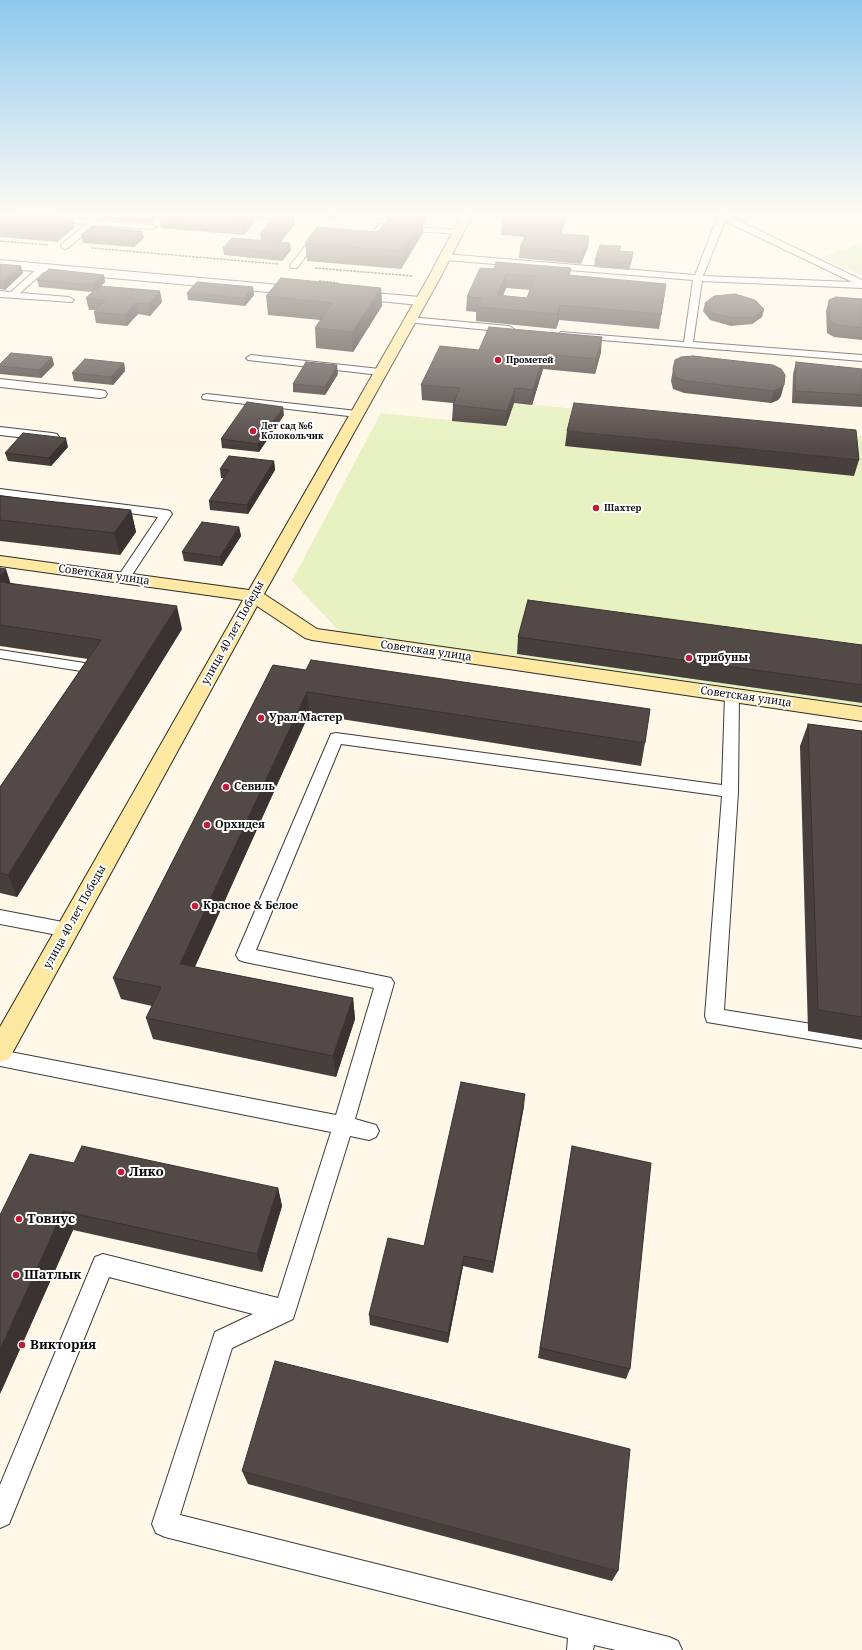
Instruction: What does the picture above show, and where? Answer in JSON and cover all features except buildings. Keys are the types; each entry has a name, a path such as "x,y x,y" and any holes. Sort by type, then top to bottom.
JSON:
{"main road":[{"name":"улица 40 лет Победы","path":"0,1052 425,293"},
{"name":"Советская улица","path":"0,561 254,596 312,634 862,714"}],"street":[{"path":"342,294 420,301"},
{"path":"0,383 100,394"},
{"path":"0,431 64,438"}],"lane":[{"path":"688,345 696,293"},
{"path":"0,294 69,300"},
{"path":"409,320 521,330"},
{"path":"553,333 862,358"},
{"path":"251,358 380,372"},
{"path":"207,397 357,414"},
{"path":"0,492 166,514 123,578"},
{"path":"0,654 90,668 73,693"},
{"path":"732,695 730,792 714,1016 862,1040"},
{"path":"669,1650 581,1639 165,1524 223,1340 285,1311 385,983 245,955 336,738 730,792"},
{"path":"0,917 68,930"},
{"path":"0,1058 342,1125 369,1132"},
{"path":"0,1515 103,1265 285,1311"}],"green space":[{"name":"Шахтер","path":"514,403 862,436 862,707 343,635 292,581 381,413 506,426"}],"place":[{"name":"Прометей","path":"498,360"},
{"name":"Дет сад №6 Колокольчик","path":"253,431"},
{"name":"Шахтер","path":"596,508"},
{"name":"трибуны","path":"689,658"},
{"name":"Урал Мастер","path":"261,718"},
{"name":"Севиль","path":"226,787"},
{"name":"Орхидея","path":"207,825"},
{"name":"Красное & Белое","path":"195,906"},
{"name":"Лико","path":"121,1172"},
{"name":"Товиус","path":"19,1219"},
{"name":"Шатлык","path":"16,1275"},
{"name":"Виктория","path":"22,1345"}]}
